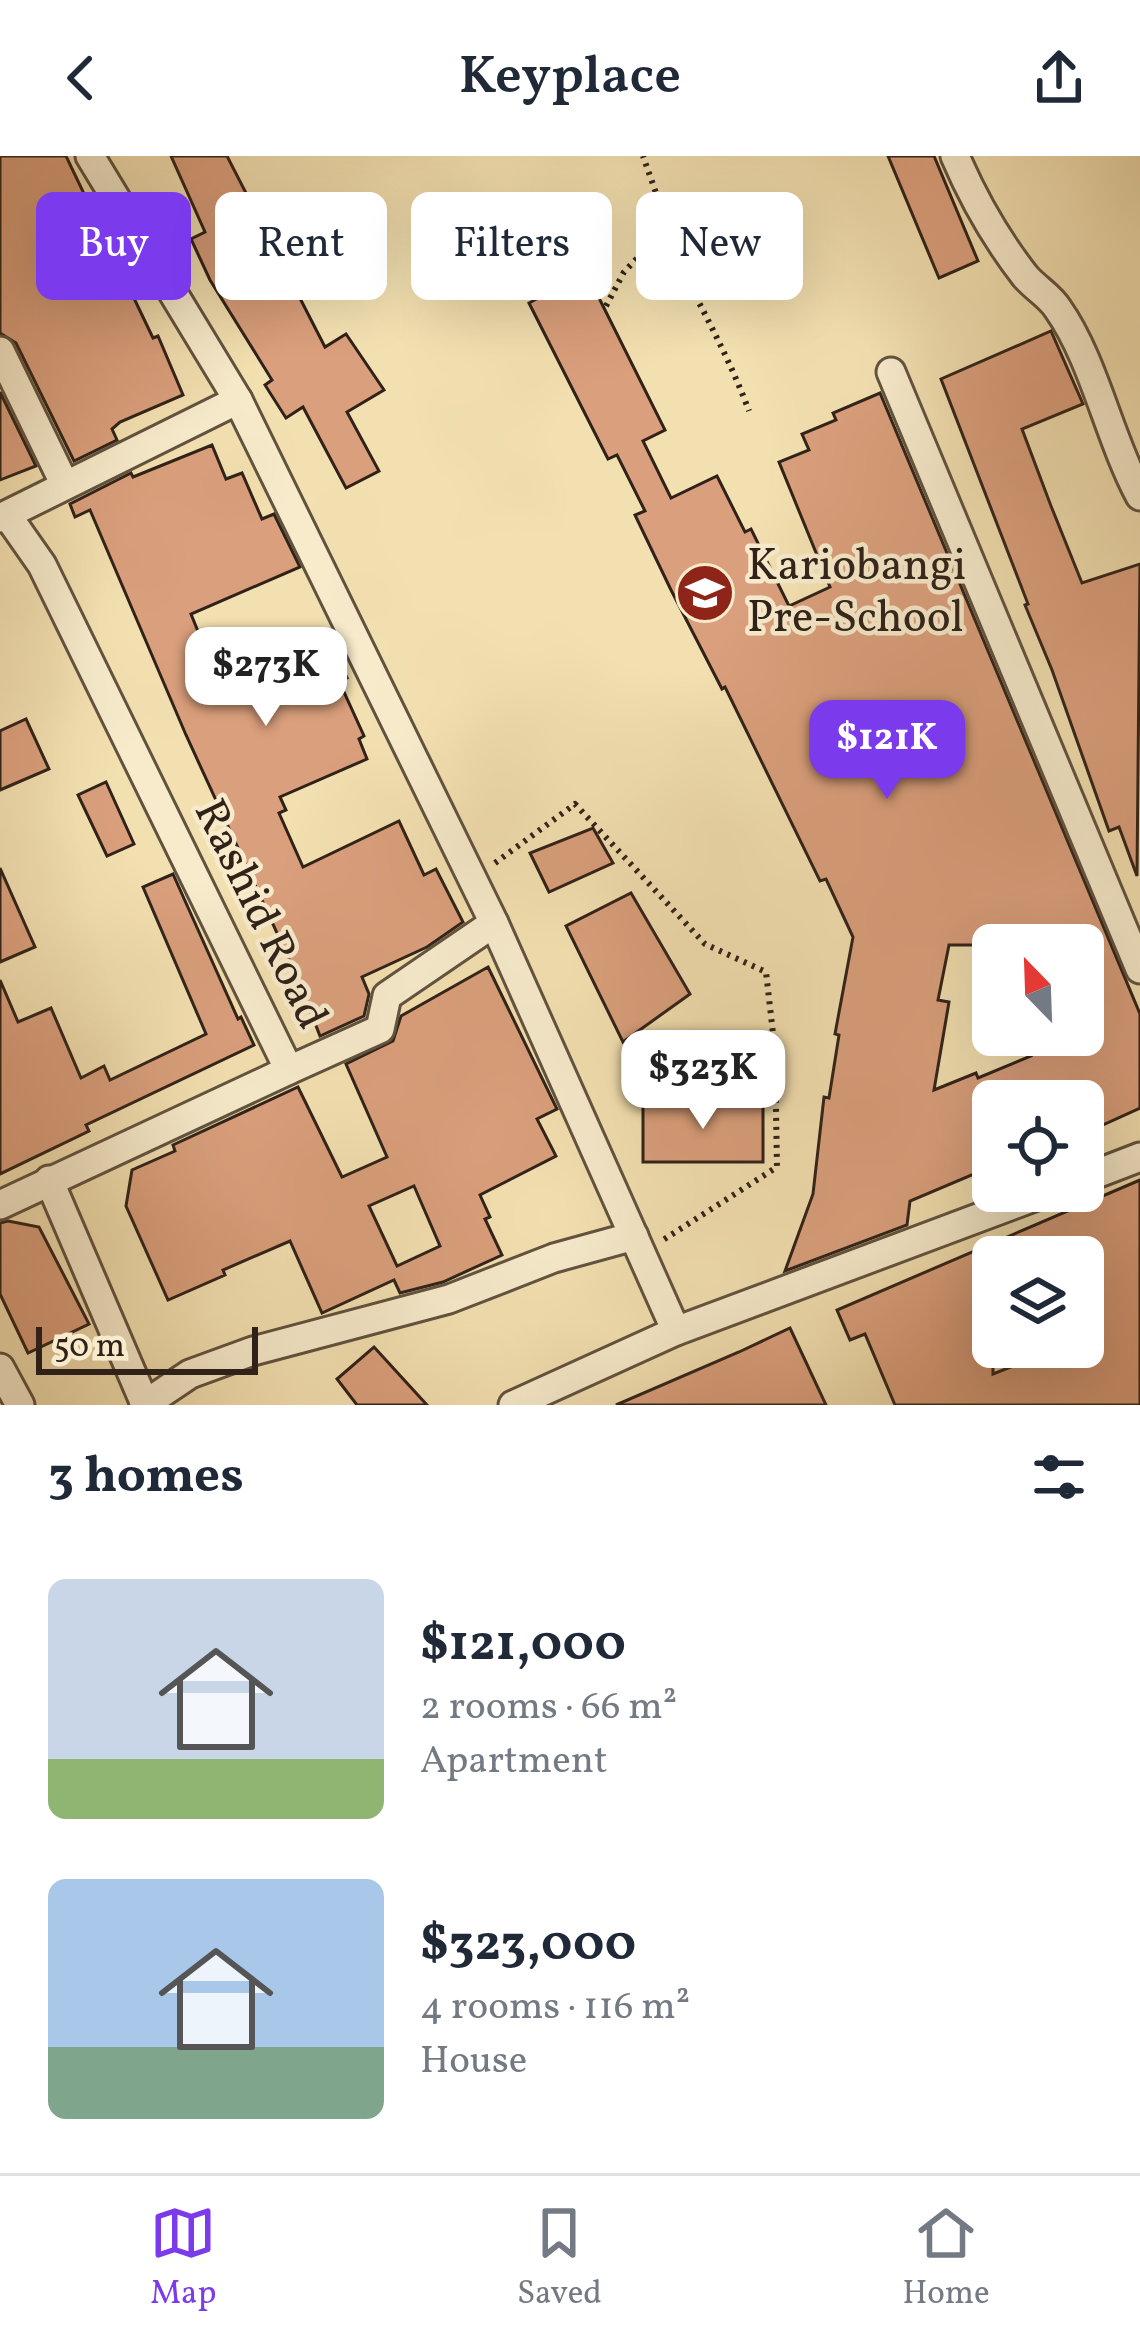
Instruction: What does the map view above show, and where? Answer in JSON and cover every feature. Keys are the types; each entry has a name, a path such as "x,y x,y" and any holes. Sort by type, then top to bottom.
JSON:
{"street":[{"path":"90,156 238,400 494,923 676,1331"},
{"path":"955,156 992,228 1028,280 1057,307 1083,358 1118,455 1140,496"},
{"path":"0,351 64,483"},
{"path":"891,372 1140,969"},
{"path":"3,516 238,400"},
{"name":"Rashid Road","path":"0,1205 289,1070 41,565 3,516"},
{"path":"289,1070 380,1029 387,996 494,923"},
{"path":"1104,1171 1140,1157"},
{"path":"49,1180 144,1404 190,1374 253,1351 449,1299 554,1258 638,1245"},
{"path":"513,1405 676,1331 994,1212"},
{"path":"0,1369 20,1405"}],"path":[{"path":"643,156 656,192"},
{"path":"606,307 636,259"},
{"path":"694,300 731,362 748,411"},
{"path":"473,880 575,804 705,944 766,972 775,1051 777,1167 638,1245"}],"building":[{"path":"0,156 66,156 83,192 36,192 36,300 135,300 153,338 158,336 183,395 120,422 112,429 117,440 74,461 16,343 0,333"},
{"path":"171,156 227,156 245,192 215,192 215,288 191,239 205,232"},
{"path":"888,156 934,156 978,261 939,278"},
{"path":"222,300 301,300 325,347 346,334 384,390 347,412 379,471 346,488 303,407 286,418 265,385 272,380"},
{"path":"535,300 600,300 665,430 643,441 671,498 717,476 745,532 751,529 789,606 830,587 779,462 809,450 802,434 836,420 833,413 880,393 1102,924 972,924 972,945 949,945 938,1000 949,1002 934,1090 1031,1056 1104,1056 1104,928 1140,1014 1140,1108 1104,1124 1104,1080 972,1080 972,1175 910,1201 907,1225 785,1271 813,1194 824,1097 829,1098 853,937 671,590 635,515 645,511 617,455 608,459 529,303"},
{"path":"1051,331 1083,404 1022,429 1051,506 1082,583 1140,564 1137,876 1119,827 1109,831 941,379"},
{"path":"0,392 36,466 0,480"},
{"path":"212,445 226,479 242,473 262,519 274,514 300,567 191,614 214,671 223,683 326,632 347,678 339,681 364,736 359,739 367,759 280,797 286,810 279,813 303,867 399,821 424,875 436,869 463,922 427,947 362,977 369,994 364,1016 320,1036 90,510 75,517 70,504 131,473 133,477"},
{"path":"26,719 49,769 0,790 0,731"},
{"path":"106,782 134,844 107,856 78,795"},
{"path":"593,828 613,863 549,892 530,853"},
{"path":"0,868 35,947 0,962"},
{"path":"173,874 254,1045 86,1125 89,1131 0,1174 0,980 18,1022 51,1008 81,1078 104,1066 110,1080 206,1034 143,887"},
{"path":"631,893 690,994 623,1042 566,926"},
{"path":"488,967 557,1109 537,1119 556,1156 480,1195 502,1255 443,1282 400,1293 394,1280 322,1313 290,1241 168,1300 126,1206 132,1170 175,1151 173,1145 298,1087 342,1177 387,1157 346,1064 393,1041 401,1016","holes":["414,1186 440,1246 397,1266 369,1206"]},
{"path":"643,1102 763,1102 763,1162 643,1162"},
{"path":"1140,1180 1140,1405 895,1405 865,1334 850,1340 837,1310 972,1252 972,1368 993,1368 993,1374 1008,1368 1104,1368 1104,1236 1009,1236 1065,1212 1104,1212 1104,1195"},
{"path":"0,1223 39,1227 89,1324 28,1353 0,1294"},
{"path":"790,1328 826,1405 616,1405 739,1352"},
{"path":"374,1347 427,1405 357,1405 337,1379"}],"place":[{"name":"Kariobangi Pre-School","path":"705,593"}]}
